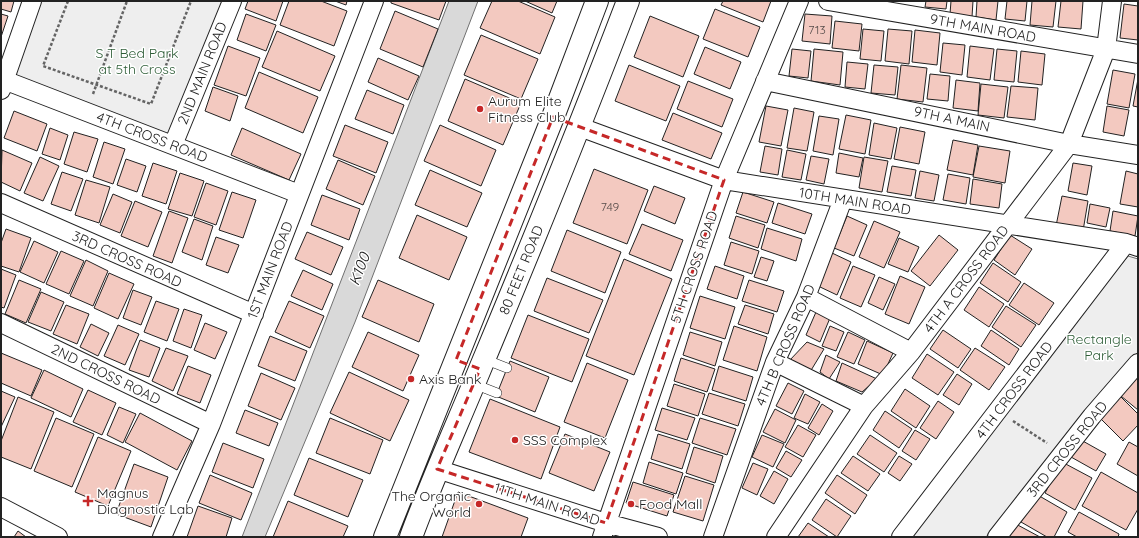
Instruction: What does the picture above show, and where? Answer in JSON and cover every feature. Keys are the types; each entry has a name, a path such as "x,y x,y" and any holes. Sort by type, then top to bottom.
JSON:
{"main road":[{"name":"80 FEET ROAD","path":"385,537 553,117 597,1"},
{"name":"80 FEET ROAD","path":"411,537 437,468 479,371 580,127 628,1"},
{"path":"553,117 580,127"},
{"path":"456,360 479,371"}],"street":[{"path":"3,85 32,1"},
{"name":"2ND MAIN ROAD","path":"173,145 232,1"},
{"name":"1ST MAIN ROAD","path":"162,537 210,424 254,314 374,1"},
{"name":"5TH CROSS ROAD","path":"604,530 724,180 799,1"},
{"name":"9TH MAIN ROAD","path":"828,1 1138,54"},
{"name":"4TH A CROSS ROAD","path":"776,537 864,406 911,352 1069,144 1106,49 1112,1"},
{"name":"9TH A MAIN","path":"766,81 1069,144 1138,155"},
{"name":"4TH CROSS ROAD","path":"3,85 173,145 299,194"},
{"name":"10TH MAIN ROAD","path":"580,127 724,180 1132,245"},
{"name":"4TH B CROSS ROAD","path":"713,537 775,362 806,297 843,199"},
{"name":"3RD CROSS ROAD","path":"1,203 254,314"},
{"name":"4TH CROSS ROAD","path":"901,537 1132,245"},
{"path":"806,297 911,352"},
{"name":"2ND CROSS ROAD","path":"1,323 210,424"},
{"path":"775,362 864,406"},
{"name":"3RD CROSS ROAD","path":"997,537 1092,416 1138,363"},
{"name":"11TH MAIN ROAD","path":"437,468 604,530 658,537"},
{"path":"5,514 58,537"}],"lane":[{"path":"479,371 507,368"},
{"path":"479,371 497,393"}],"path":[{"path":"68,1 43,66 152,104 191,1"},
{"path":"96,84 127,1"}],"highlighted area":[{"path":"553,117 724,180 606,523 437,469 480,369 456,360"}],"green space":[{"name":"S T Bed Park at 5th Cross","path":"40,1 225,1 170,139 11,75"},
{"name":"Rectangle Park","path":"1128,256 1138,259 1138,352 986,537 904,537"}],"water":[{"name":"K100","path":"449,1 478,1 355,322 265,537 242,537"}],"building":[{"path":"1,1 14,1 11,12 1,9"},
{"path":"248,1 283,1 276,21 245,9"},
{"path":"289,1 321,1 347,11 334,46 280,25"},
{"path":"335,1 347,1 346,5"},
{"path":"391,1 446,1 439,20 391,3"},
{"path":"492,1 518,1 555,17 540,54 480,28"},
{"path":"525,1 557,1 552,13"},
{"path":"723,1 771,1 763,22 721,5"},
{"path":"926,1 947,1 946,9 925,7"},
{"path":"951,1 973,1 972,17 950,14"},
{"path":"977,1 998,1 996,20 976,17"},
{"path":"1007,1 1027,1 1025,21 1005,19"},
{"path":"1032,1 1056,1 1053,27 1030,25"},
{"path":"1061,1 1083,1 1081,29 1058,27"},
{"path":"1124,4 1138,6 1138,40 1120,38"},
{"path":"715,9 760,27 748,57 703,39"},
{"path":"395,11 438,29 423,67 380,49"},
{"path":"1,14 8,16 1,37"},
{"path":"246,14 276,25 266,51 237,40"},
{"path":"805,14 832,16 830,44 802,41"},
{"path":"650,16 699,36 683,77 634,57"},
{"path":"835,21 862,24 859,51 832,48"},
{"path":"863,29 884,31 881,61 860,59"},
{"path":"888,29 912,31 909,64 885,61"},
{"path":"915,30 940,33 937,65 912,62"},
{"path":"277,31 335,56 320,91 262,67"},
{"path":"481,35 538,59 521,99 464,75"},
{"path":"943,43 965,45 962,75 940,72"},
{"path":"228,46 260,58 246,96 214,85"},
{"path":"970,46 994,49 990,80 967,77"},
{"path":"705,47 741,62 730,89 694,74"},
{"path":"792,49 811,51 808,78 789,76"},
{"path":"814,49 843,52 840,85 811,81"},
{"path":"997,49 1017,51 1014,82 994,80"},
{"path":"1021,51 1045,54 1042,85 1018,82"},
{"path":"378,58 419,76 408,100 368,82"},
{"path":"847,62 868,64 865,89 845,87"},
{"path":"629,65 680,86 666,121 615,101"},
{"path":"874,65 898,67 895,95 871,93"},
{"path":"901,65 927,68 923,102 897,99"},
{"path":"1113,70 1135,74 1129,108 1107,104"},
{"path":"259,72 318,97 303,133 245,108"},
{"path":"930,74 950,76 948,101 927,99"},
{"path":"465,79 521,103 503,145 448,121"},
{"path":"1138,79 1138,107 1133,106"},
{"path":"956,80 980,83 978,111 953,108"},
{"path":"688,81 733,99 722,127 677,109"},
{"path":"981,84 1008,87 1004,118 978,115"},
{"path":"1011,86 1038,88 1035,120 1007,117"},
{"path":"213,87 238,96 230,121 205,111"},
{"path":"367,90 404,105 393,134 355,119"},
{"path":"766,106 788,110 781,146 759,142"},
{"path":"1107,106 1129,110 1124,136 1103,132"},
{"path":"794,108 814,112 807,151 787,148"},
{"path":"14,111 47,124 37,151 4,138"},
{"path":"673,113 722,133 711,159 662,140"},
{"path":"846,115 871,120 865,154 839,149"},
{"path":"819,116 839,119 833,155 813,151"},
{"path":"874,123 897,128 891,159 869,155"},
{"path":"345,125 388,142 376,173 333,156"},
{"path":"440,125 496,150 481,186 424,161"},
{"path":"900,127 925,132 919,164 894,159"},
{"path":"50,128 68,135 60,160 42,154"},
{"path":"242,128 301,154 289,180 231,155"},
{"path":"74,132 98,139 87,172 64,164"},
{"path":"953,140 978,145 973,175 947,170"},
{"path":"104,142 125,149 113,184 93,177"},
{"path":"765,146 782,149 778,175 760,172"},
{"path":"979,146 1010,151 1005,183 973,177"},
{"path":"2,150 32,163 20,191 1,182"},
{"path":"787,150 806,154 801,180 782,177"},
{"path":"839,153 863,158 859,177 836,173"},
{"path":"811,156 829,159 824,184 806,180"},
{"path":"40,157 59,166 43,201 24,193"},
{"path":"864,157 888,161 882,192 859,188"},
{"path":"126,159 146,166 137,192 117,185"},
{"path":"338,160 375,176 363,205 326,189"},
{"path":"153,163 177,171 166,204 142,196"},
{"path":"1073,163 1092,166 1087,195 1068,191"},
{"path":"892,166 916,170 911,196 887,192"},
{"path":"594,169 648,190 627,244 573,223"},
{"path":"430,170 482,193 467,227 415,205"},
{"path":"920,171 939,175 934,201 915,198"},
{"path":"1126,171 1138,174 1138,207 1120,204"},
{"path":"62,172 83,179 71,211 51,204"},
{"path":"180,173 204,181 192,216 168,209"},
{"path":"948,174 970,178 966,204 943,200"},
{"path":"973,179 1002,184 999,208 970,204"},
{"path":"86,180 110,187 99,223 75,215"},
{"path":"206,183 228,191 216,225 194,217"},
{"path":"654,186 685,198 675,224 644,211"},
{"path":"232,192 256,200 243,238 219,230"},
{"path":"743,192 774,202 767,223 736,213"},
{"path":"113,194 132,202 120,233 100,225"},
{"path":"322,195 360,209 349,240 311,225"},
{"path":"1062,196 1088,201 1083,231 1056,226"},
{"path":"135,201 162,212 148,247 121,236"},
{"path":"778,203 812,214 805,234 772,223"},
{"path":"1090,204 1110,208 1106,227 1087,223"},
{"path":"169,211 188,218 172,263 153,256"},
{"path":"1113,211 1138,216 1135,236 1110,231"},
{"path":"417,215 467,237 449,280 399,258"},
{"path":"736,216 765,225 758,248 729,238"},
{"path":"847,216 867,225 854,256 834,248"},
{"path":"194,219 213,226 202,260 182,252"},
{"path":"874,221 900,232 884,268 859,257"},
{"path":"642,224 683,240 671,271 629,254"},
{"path":"767,228 802,239 796,261 761,249"},
{"path":"6,229 31,238 19,272 1,266 1,243"},
{"path":"567,230 621,252 605,293 551,271"},
{"path":"307,232 343,247 331,275 295,259"},
{"path":"939,235 958,250 930,286 911,271"},
{"path":"1010,235 1032,249 1015,275 994,260"},
{"path":"216,237 239,245 228,273 206,265"},
{"path":"899,238 919,247 908,272 888,264"},
{"path":"34,241 58,252 44,283 20,272"},
{"path":"731,242 759,251 752,274 724,265"},
{"path":"61,251 84,261 69,294 46,284"},
{"path":"832,253 851,262 837,295 818,286"},
{"path":"761,257 774,261 767,281 754,277"},
{"path":"624,259 672,279 634,375 586,356"},
{"path":"86,260 108,271 93,306 70,296"},
{"path":"993,263 1021,282 1008,302 980,283"},
{"path":"715,266 744,276 737,299 707,289"},
{"path":"853,266 875,275 861,307 840,298"},
{"path":"1,269 16,275 4,308 1,307"},
{"path":"303,270 333,284 322,310 291,296"},
{"path":"109,273 134,284 118,319 94,308"},
{"path":"900,276 925,287 909,324 885,314"},
{"path":"879,277 895,284 883,310 868,303"},
{"path":"547,278 603,300 589,333 534,311"},
{"path":"19,280 41,289 26,323 5,314"},
{"path":"378,280 434,304 419,342 362,317"},
{"path":"749,280 784,291 777,312 742,301"},
{"path":"1024,283 1054,303 1039,325 1009,305"},
{"path":"979,287 1004,304 989,327 964,310"},
{"path":"133,290 152,297 141,325 123,318"},
{"path":"41,292 64,302 51,331 28,322"},
{"path":"700,296 735,307 725,339 690,328"},
{"path":"156,301 179,309 167,341 144,332"},
{"path":"289,301 324,316 310,348 275,332"},
{"path":"66,305 89,314 77,344 53,334"},
{"path":"745,305 774,314 768,334 738,324"},
{"path":"1006,306 1036,325 1021,347 992,327"},
{"path":"184,309 202,315 191,348 173,341"},
{"path":"816,312 830,318 820,342 806,335"},
{"path":"528,315 589,339 572,382 511,358"},
{"path":"205,323 227,332 215,359 194,350"},
{"path":"91,324 109,333 98,356 80,347"},
{"path":"118,325 139,334 125,365 104,356"},
{"path":"734,326 767,337 757,371 723,360"},
{"path":"830,326 844,332 836,351 822,346"},
{"path":"943,330 971,349 958,368 930,349"},
{"path":"991,330 1019,349 1009,365 981,346"},
{"path":"368,332 419,355 403,391 352,367"},
{"path":"690,332 722,342 715,366 683,355"},
{"path":"848,332 865,340 854,364 837,357"},
{"path":"270,336 307,351 295,381 258,366"},
{"path":"140,340 160,348 149,377 129,370"},
{"path":"867,341 893,353 883,375 858,364"},
{"path":"807,342 824,349 810,372 789,361"},
{"path":"166,348 188,356 173,391 152,381"},
{"path":"975,348 1005,367 989,390 960,370"},
{"path":"1,353 42,370 31,396 1,383"},
{"path":"927,354 954,372 938,395 912,378"},
{"path":"826,355 840,362 829,379 820,372"},
{"path":"681,358 715,369 707,392 674,381"},
{"path":"510,361 549,377 535,412 496,396"},
{"path":"587,363 628,380 605,438 564,422"},
{"path":"842,363 877,379 862,392 836,381"},
{"path":"188,366 211,375 200,403 177,394"},
{"path":"719,366 753,377 746,401 712,390"},
{"path":"44,370 83,389 71,417 31,398"},
{"path":"349,372 409,400 390,441 330,413"},
{"path":"261,373 295,388 281,420 248,406"},
{"path":"957,374 972,384 959,405 943,395"},
{"path":"1138,376 1138,410 1121,396"},
{"path":"788,383 804,391 792,414 776,406"},
{"path":"674,384 705,394 698,416 667,406"},
{"path":"905,389 930,406 916,428 891,411"},
{"path":"88,390 116,403 102,435 73,422"},
{"path":"1,391 15,397 1,427"},
{"path":"709,393 745,404 738,426 702,414"},
{"path":"805,394 820,402 808,424 794,418"},
{"path":"1120,396 1138,414 1138,425 1123,441 1100,418"},
{"path":"18,397 54,412 31,469 1,457 1,441"},
{"name":"SSS Complex","path":"490,399 560,427 541,479 469,452"},
{"path":"938,401 954,412 936,439 920,428"},
{"path":"822,404 833,411 819,435 808,428"},
{"path":"119,407 136,414 123,443 107,435"},
{"path":"662,408 695,418 687,440 655,430"},
{"path":"775,409 796,420 785,443 763,432"},
{"path":"245,410 278,423 269,446 236,433"},
{"path":"885,411 912,429 899,448 873,430"},
{"path":"140,413 192,441 177,470 125,442"},
{"path":"56,418 94,434 72,487 34,471"},
{"path":"330,418 383,440 370,474 316,453"},
{"path":"700,418 736,429 727,455 692,443"},
{"path":"798,425 816,435 803,457 785,447"},
{"path":"915,430 930,439 916,460 902,451"},
{"path":"565,434 610,452 594,491 549,473"},
{"path":"658,434 690,444 682,469 651,459"},
{"path":"762,435 784,444 773,467 752,457"},
{"path":"870,435 897,453 884,472 857,454"},
{"path":"98,437 131,451 108,506 75,492"},
{"path":"1081,440 1106,454 1096,471 1071,457"},
{"path":"1129,442 1138,447 1138,476 1117,464"},
{"path":"223,443 264,459 253,488 212,472"},
{"path":"694,447 723,456 715,483 686,473"},
{"path":"786,451 802,460 791,477 776,468"},
{"path":"853,456 880,474 868,491 841,473"},
{"path":"899,456 912,464 900,481 888,473"},
{"path":"309,458 363,480 348,517 294,495"},
{"path":"649,462 683,473 676,494 643,483"},
{"path":"1062,462 1092,478 1075,510 1045,493"},
{"path":"753,463 768,469 757,495 742,488"},
{"path":"134,464 168,477 151,527 116,514"},
{"path":"774,471 788,479 774,504 760,496"},
{"path":"1101,472 1138,493 1138,509 1126,530 1082,506"},
{"path":"210,475 252,493 241,520 199,503"},
{"path":"837,475 867,495 855,514 825,493"},
{"path":"685,476 714,485 703,521 673,512"},
{"path":"633,482 674,495 667,516 626,503"},
{"path":"458,492 528,518 521,537 442,537"},
{"path":"1036,494 1067,512 1054,537 1047,537 1021,522"},
{"path":"826,499 851,516 837,537 812,520"},
{"path":"288,501 348,526 343,537 273,537"},
{"path":"198,506 232,518 226,537 187,537"},
{"path":"1079,512 1119,534 1118,537 1077,537 1068,532"},
{"path":"808,523 829,537 798,537"},
{"path":"1014,523 1040,537 1006,537"},
{"path":"18,531 26,537 14,537"}],"place":[{"name":"Aurum Elite Fitness Club","path":"480,109"},
{"name":"Axis Bank","path":"411,379"},
{"name":"SSS Complex","path":"515,440"},
{"name":"Magnus Diagnostic Lab","path":"88,501"},
{"name":"The Organic World","path":"479,504"},
{"name":"Food Mall","path":"631,504"}]}
